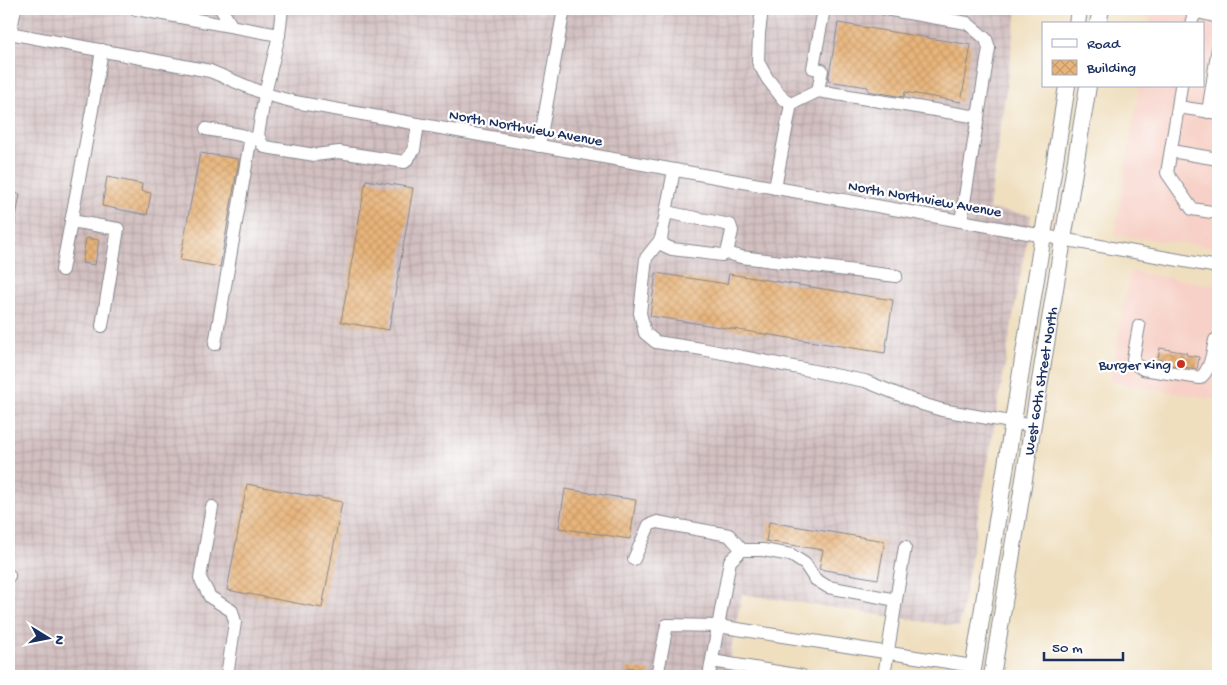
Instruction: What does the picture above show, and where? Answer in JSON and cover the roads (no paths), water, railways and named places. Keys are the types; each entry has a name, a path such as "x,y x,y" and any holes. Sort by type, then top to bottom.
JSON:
{"main road":[{"path":"1077,22 1079,9"},
{"path":"1098,22 1101,9"},
{"name":"West 60th Street North","path":"972,671 1067,88"},
{"name":"West 60th Street North","path":"992,676 1088,88"}],"street":[{"path":"9,34 15,9"},
{"path":"136,9 278,35"},
{"path":"221,9 231,25"},
{"path":"215,344 250,142 255,137 282,9"},
{"path":"539,146 564,9"},
{"path":"762,9 758,62 778,92 791,104"},
{"path":"818,91 822,70 813,68 824,9"},
{"path":"885,9 930,13 967,23 986,38 990,48 961,220"},
{"path":"1192,22 1193,17 1198,12 1218,17"},
{"name":"North Northview Avenue","path":"9,34 210,71 265,94 295,102 1218,267"},
{"path":"1178,107 1213,113 1218,48"},
{"path":"62,270 102,50"},
{"path":"1181,88 1167,173 1192,210 1218,214"},
{"path":"791,104 818,91 978,117"},
{"path":"775,188 791,104"},
{"path":"206,129 255,137 266,147 315,155 339,152 405,162 414,150 418,124"},
{"path":"1171,151 1218,159"},
{"path":"674,170 661,239 646,258 640,313 645,333 656,342 702,349 865,381 942,410 1033,426"},
{"path":"666,212 730,224 732,231 727,253"},
{"path":"71,221 118,229 102,326"},
{"path":"661,239 663,245 672,249 722,255 727,253 741,257 896,276"},
{"path":"1139,326 1133,359 1135,364 1143,369 1200,378 1206,373 1210,363 1215,340"},
{"path":"212,507 200,578 210,597 232,611 235,622 227,676"},
{"path":"634,559 649,525 657,522 729,535 742,550"},
{"path":"884,676 905,547"},
{"path":"709,676 730,561 742,550 763,550 791,555 805,564 814,579 828,587 896,600"},
{"path":"657,676 667,625 718,626 888,653 972,671"},
{"path":"712,662 802,676"}],"place":[{"name":"Burger King","path":"1181,364"}]}
